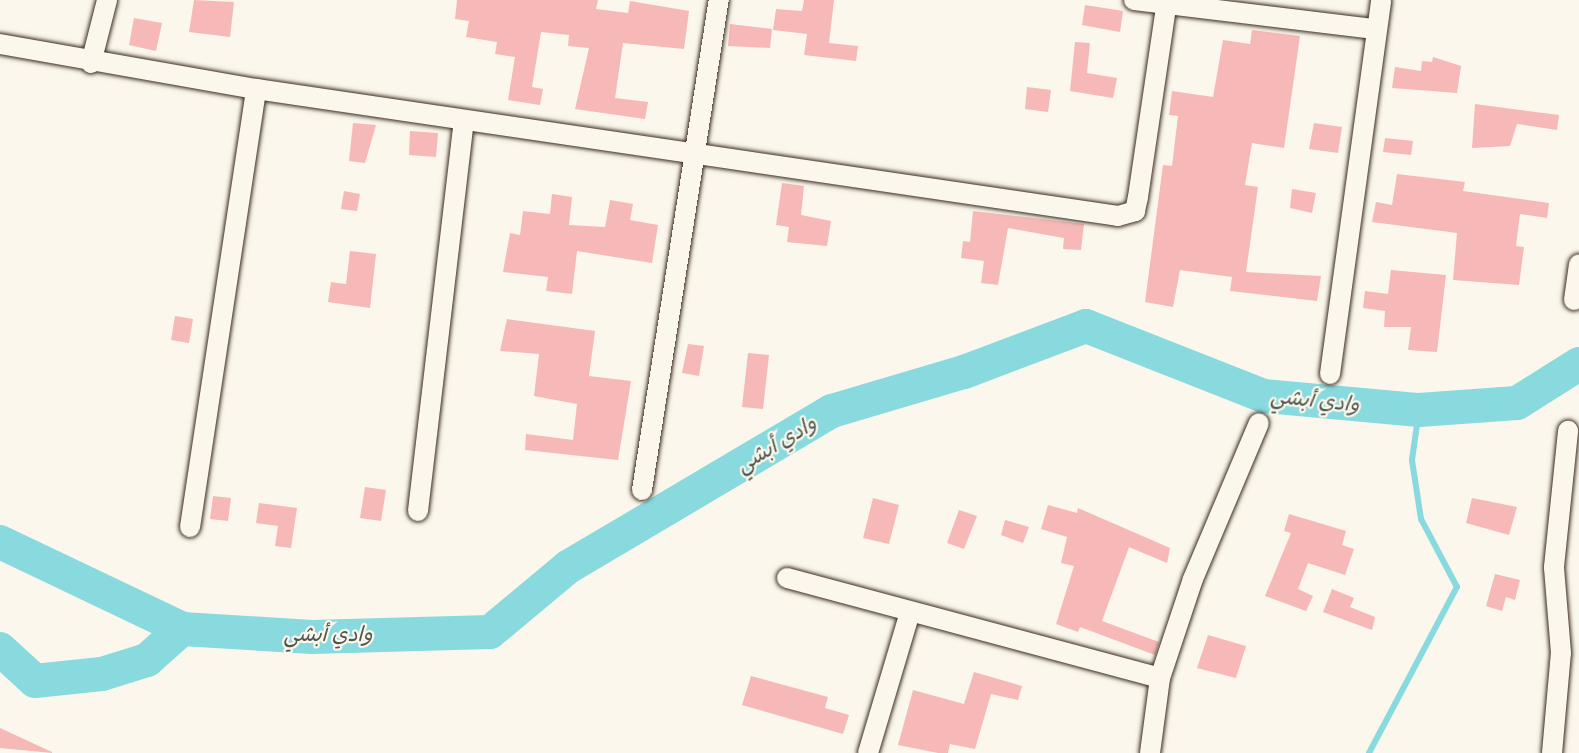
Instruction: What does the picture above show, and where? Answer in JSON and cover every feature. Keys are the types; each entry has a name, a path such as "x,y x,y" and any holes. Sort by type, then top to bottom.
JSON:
{"street":[{"path":"92,63 107,0"},
{"path":"642,490 692,150 719,0"},
{"path":"1134,0 1167,2 1375,29"},
{"path":"1330,374 1375,29 1381,0"},
{"path":"0,44 92,63 464,122 692,150 1126,215 1135,211 1138,197 1167,2"},
{"path":"190,527 256,90"},
{"path":"418,511 464,122"},
{"path":"1574,300 1579,264"},
{"path":"1150,753 1160,678 1215,520 1259,423"},
{"path":"1552,753 1561,652 1554,567 1568,431"},
{"path":"788,578 1160,678"},
{"path":"868,753 910,612"}],"building":[{"path":"194,0 234,2 230,37 189,32"},
{"path":"457,0 598,0 596,9 628,13 630,1 689,11 684,49 623,43 615,98 648,102 645,119 575,109 589,48 568,46 569,35 541,32 532,87 543,89 540,105 508,100 515,57 495,54 497,42 466,37 469,21 455,19"},
{"path":"804,0 834,0 829,43 858,46 856,61 804,55 807,34 773,30 776,9 802,11"},
{"path":"1085,5 1123,11 1120,32 1082,25"},
{"path":"134,18 162,23 156,51 129,45"},
{"path":"730,24 772,29 770,48 728,46"},
{"path":"1252,30 1300,36 1284,148 1252,143 1245,185 1258,187 1246,272 1321,276 1317,301 1230,291 1232,277 1180,270 1173,307 1145,302 1163,165 1172,166 1178,116 1169,115 1172,91 1213,97 1223,40 1250,44"},
{"path":"1075,42 1090,43 1087,73 1117,78 1113,98 1070,91"},
{"path":"1433,57 1461,66 1457,93 1392,88 1395,67 1421,71 1422,61 1432,62"},
{"path":"1027,87 1051,90 1048,112 1025,109"},
{"path":"1475,104 1559,115 1557,130 1517,124 1510,146 1472,148"},
{"path":"353,123 376,125 365,163 349,161"},
{"path":"1314,123 1342,127 1338,153 1309,149"},
{"path":"410,131 438,133 436,157 409,155"},
{"path":"1385,138 1413,141 1411,155 1383,152"},
{"path":"1397,174 1465,182 1463,191 1549,203 1547,218 1520,214 1516,246 1524,247 1519,285 1453,280 1457,233 1372,222 1376,202 1392,205"},
{"path":"782,183 804,186 801,215 831,221 827,246 787,242 789,227 776,225"},
{"path":"1292,189 1316,193 1312,213 1290,208"},
{"path":"344,191 360,194 357,211 341,209"},
{"path":"552,194 572,197 569,225 605,227 610,200 633,204 630,220 658,225 652,263 577,251 572,294 546,291 548,277 503,272 510,233 520,235 523,211 550,214"},
{"path":"973,211 1084,224 1081,250 1063,249 1064,238 1008,228 998,285 981,283 984,261 961,258 963,241 970,242"},
{"path":"350,251 376,254 370,308 328,302 331,282 346,284"},
{"path":"1391,270 1446,275 1437,352 1408,350 1411,327 1384,327 1385,311 1363,308 1365,291 1388,294"},
{"path":"175,316 193,319 189,343 171,340"},
{"path":"507,319 595,331 589,376 631,381 618,460 525,450 526,434 573,440 577,404 534,396 539,354 500,351"},
{"path":"688,344 704,346 699,376 682,373"},
{"path":"748,353 769,355 763,409 742,407"},
{"path":"365,487 386,490 381,521 360,518"},
{"path":"213,496 231,498 228,521 210,519"},
{"path":"873,498 899,505 889,544 863,538"},
{"path":"1472,498 1517,507 1509,535 1466,523"},
{"path":"259,503 297,508 291,548 275,546 278,526 256,523"},
{"path":"1048,505 1077,513 1078,508 1170,548 1167,563 1129,547 1102,621 1159,642 1155,655 1080,627 1078,632 1056,624 1074,566 1061,563 1067,537 1041,529"},
{"path":"959,510 977,516 964,549 947,543"},
{"path":"1289,514 1346,531 1342,545 1354,549 1345,575 1308,563 1298,589 1313,596 1306,611 1265,596 1291,533 1284,531"},
{"path":"1005,520 1029,527 1023,543 1001,535"},
{"path":"1495,574 1520,580 1515,600 1506,597 1502,611 1486,606"},
{"path":"1332,589 1354,598 1350,607 1375,617 1372,630 1323,612"},
{"path":"1208,635 1246,646 1236,678 1197,668"},
{"path":"974,672 1022,686 1018,700 991,694 975,749 950,744 948,753 938,753 898,745 913,690 964,704"},
{"path":"751,676 828,697 825,708 849,715 843,734 742,705"},
{"path":"0,728 52,752 52,753 0,748"}],"waterway":[{"name":"وادي أبشي","path":"0,542 182,629 312,637 490,632 568,567 832,411 964,372 1086,326 1264,396 1419,410 1517,403 1579,364"},
{"path":"1369,753 1457,587 1421,519 1412,460 1419,410"},
{"path":"0,649 35,681 102,674 147,660 182,629"}]}
